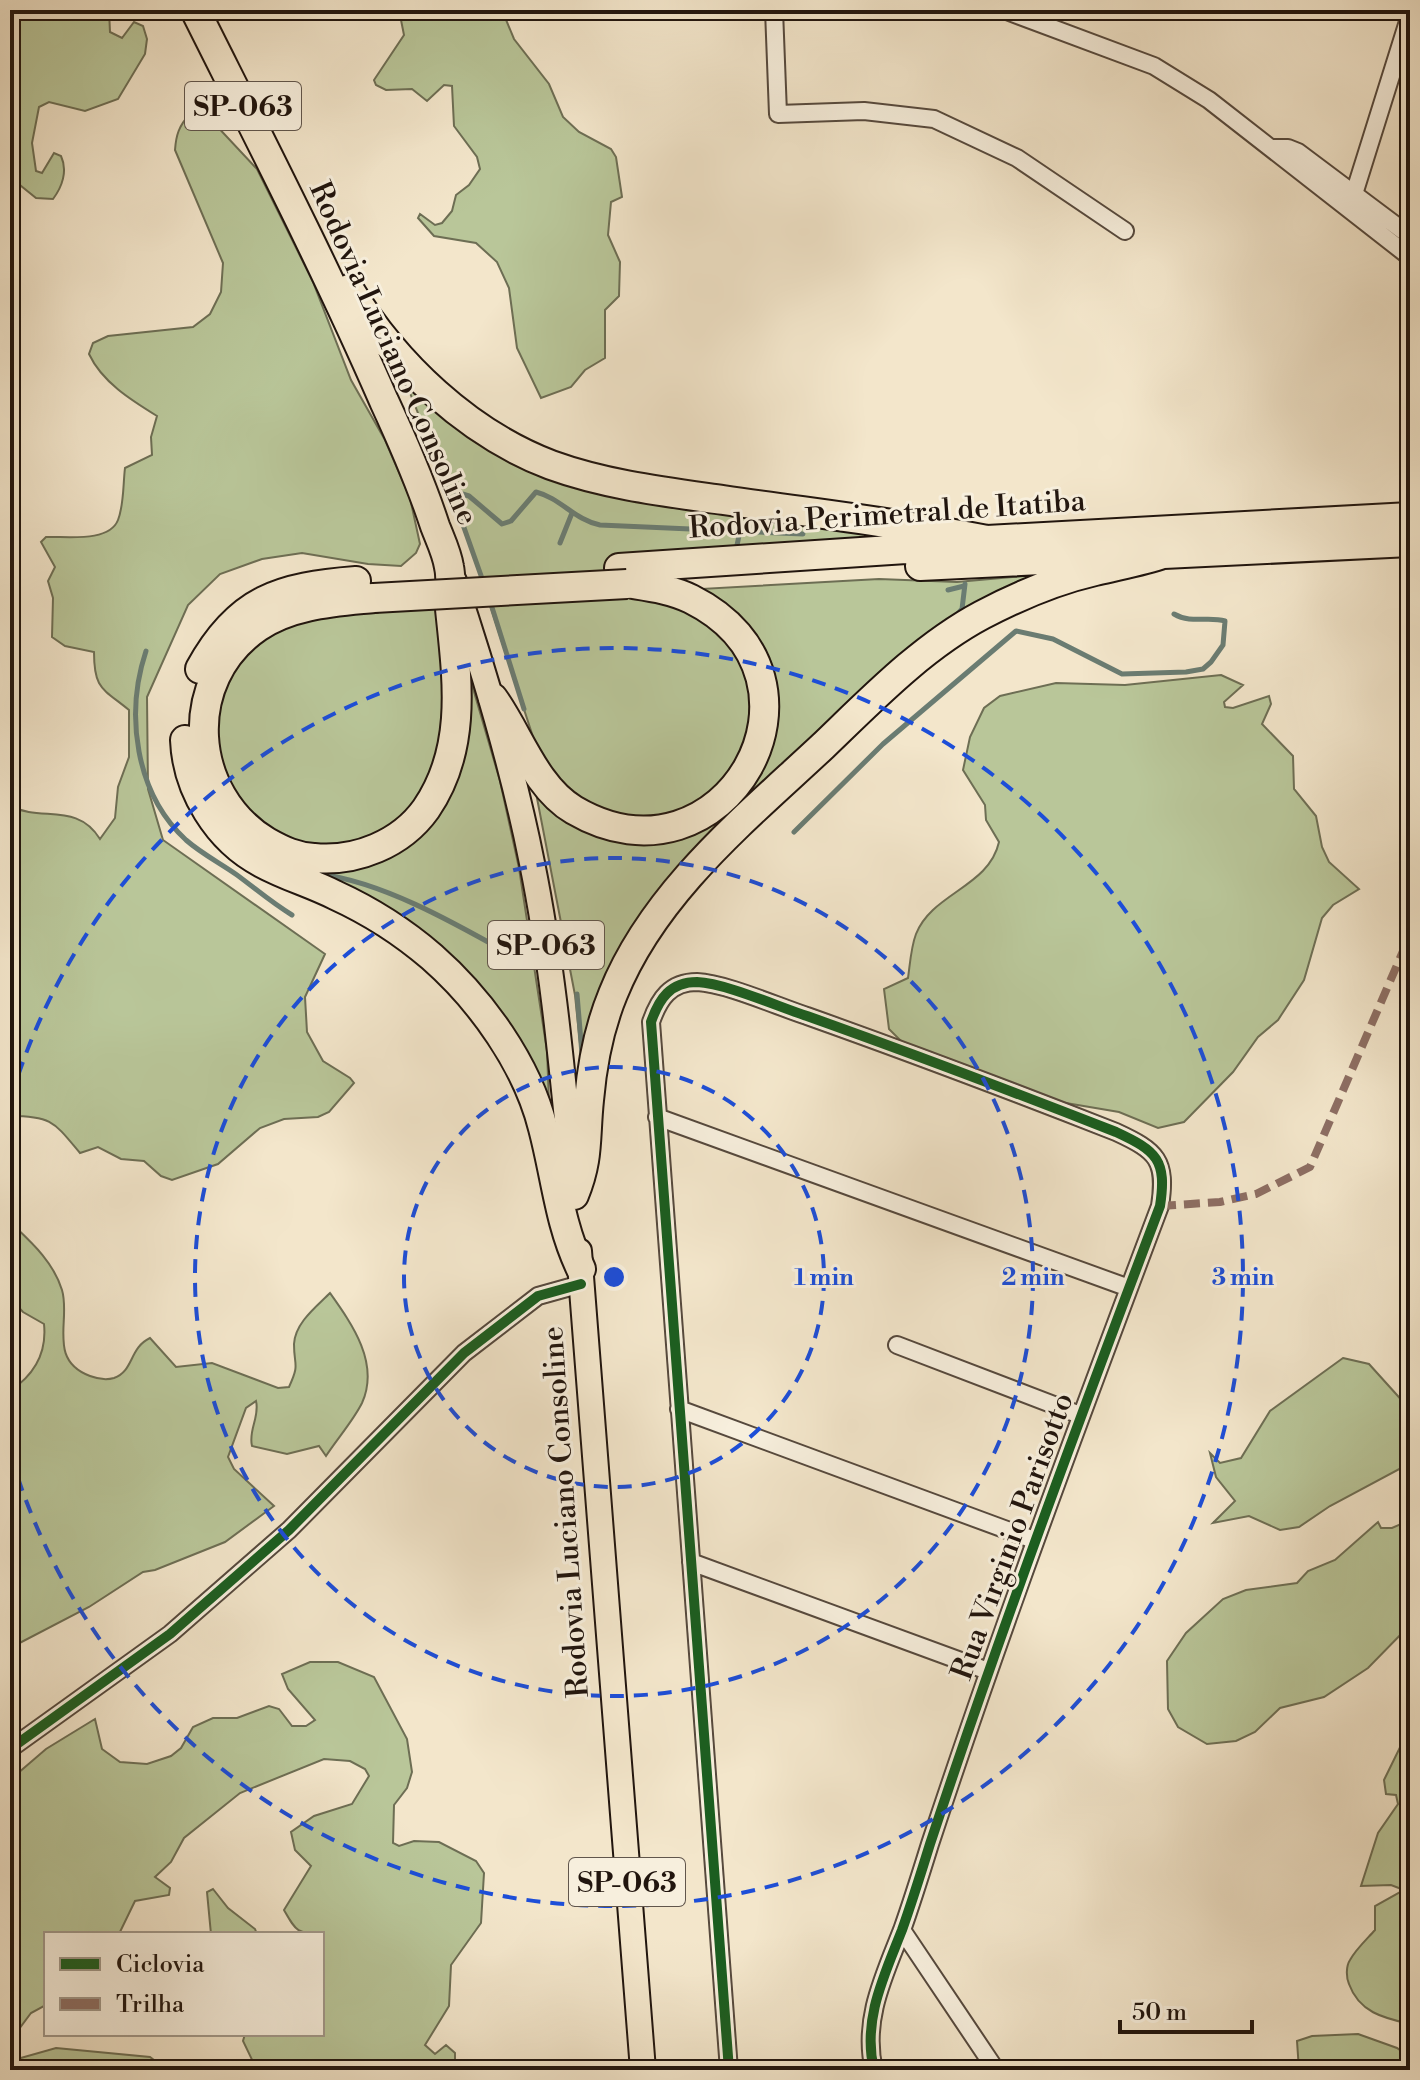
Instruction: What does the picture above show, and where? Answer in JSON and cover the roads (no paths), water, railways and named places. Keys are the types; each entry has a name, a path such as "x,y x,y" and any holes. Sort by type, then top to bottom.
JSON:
{"highway":[{"name":"Rodovia Luciano Consoline","path":"195,10 344,309 416,470 450,568"},
{"path":"291,202 324,244 361,307 420,378 474,423 525,453 552,465 620,484 987,540"},
{"name":"Rodovia Perimetral de Itatiba","path":"626,579 987,540 1410,517"},
{"name":"Rodovia Perimetral de Itatiba","path":"372,589 1410,542"},
{"path":"574,1195 584,1169 591,1084 609,1003 625,967 657,915 696,868 845,725 941,641 978,617 1016,598 1057,582 1160,555"},
{"path":"372,589 269,620 237,645 218,674 207,705 204,750 221,797 253,834 288,854 329,859 373,850 409,828 441,783 449,767 454,744 458,700 449,597 450,568"},
{"path":"493,698 550,790 574,810 610,825 641,830 660,829 695,817 727,796 751,764 763,725 763,691 752,657 733,629 713,612 690,598 626,579"},
{"path":"372,589 312,585 286,591 253,607 222,632 195,680 188,703 185,741 191,778 210,816 245,853 333,894 392,927 433,958 473,1001 504,1043 531,1095 551,1159 564,1229 581,1276"}],"main road":[{"name":"Rodovia Luciano Consoline","path":"450,568 493,698 539,902 559,1038 581,1276 643,2070"}],"street":[{"path":"774,10 778,114 864,111 934,119 1017,158 1125,231"},
{"path":"1004,10 1154,66 1209,100 1410,257"},
{"path":"1354,194 1410,15"},
{"path":"1271,148 1288,148 1298,152 1410,236"},
{"name":"Rua Virginio Parisotto","path":"657,1117 651,1022 658,1002 674,986 698,982 739,992 841,1028 1143,1144 1158,1161 1164,1181 1160,1206 1034,1540 902,1930 876,1995 870,2055 874,2070"},
{"path":"729,2070 657,1117 1129,1288"},
{"path":"10,1749 170,1634 289,1530 464,1353 538,1296 581,1276"},
{"path":"897,1345 1080,1415"},
{"path":"679,1409 1034,1540"},
{"path":"691,1562 988,1671"},
{"path":"902,1930 996,2070"}],"waterway":[{"path":"484,584 456,505 456,492 469,496 502,524 511,521 536,492 583,519 600,525 803,534"},
{"path":"560,543 572,513"},
{"path":"736,550 740,531"},
{"path":"955,617 962,609 965,584"},
{"path":"948,590 964,586"},
{"path":"490,601 524,709"},
{"path":"794,832 883,744 1016,631 1053,639 1122,674 1203,669 1223,645 1225,621 1187,619 1174,614"},
{"path":"146,651 136,700 136,726 145,776 155,800 186,840 292,915"},
{"path":"319,874 395,895 515,957"},
{"path":"577,994 582,1054"}]}
